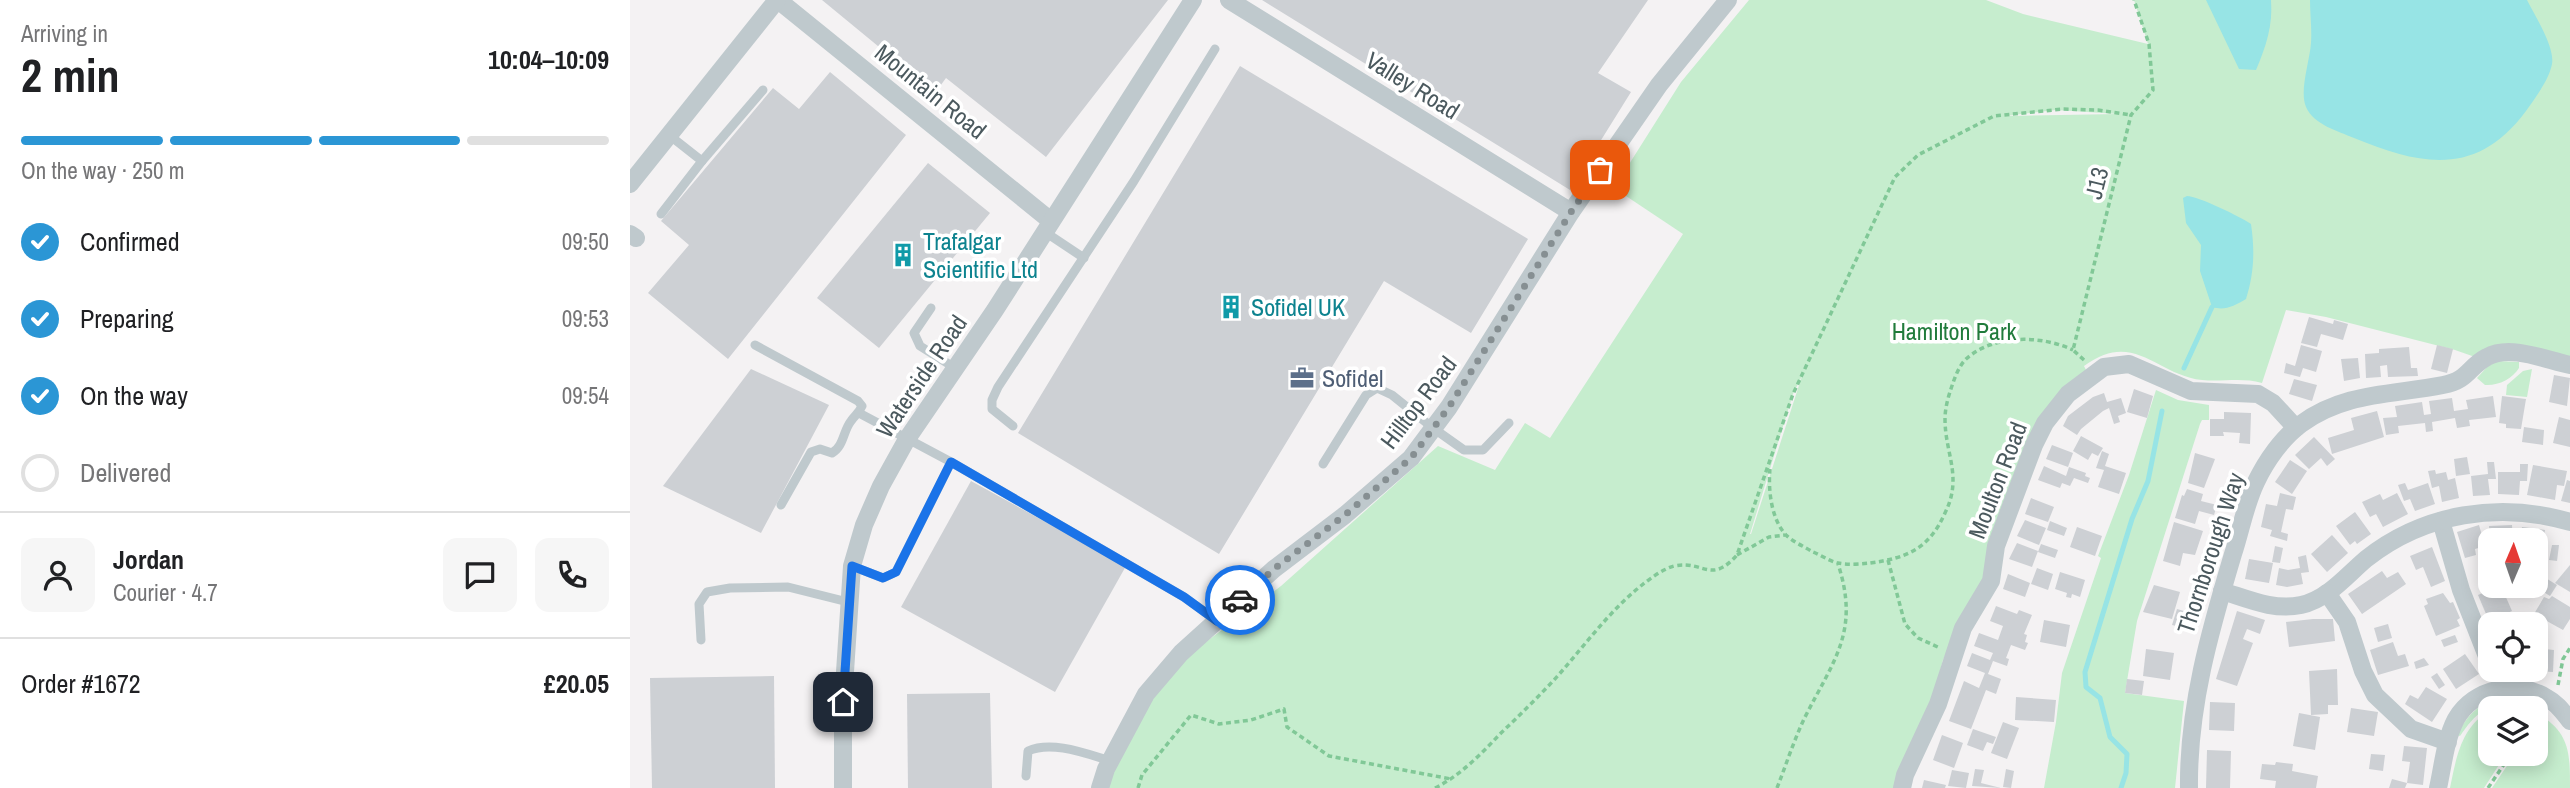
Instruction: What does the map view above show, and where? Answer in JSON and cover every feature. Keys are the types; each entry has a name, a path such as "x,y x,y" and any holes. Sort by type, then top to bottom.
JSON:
{"street":[{"path":"630,184 778,0"},
{"name":"Mountain Road","path":"778,0 1048,226"},
{"name":"Waterside Road","path":"843,788 843,702 852,566 864,525 881,486 907,439 1193,0"},
{"name":"Valley Road","path":"1229,0 1571,212"},
{"name":"Hilltop Road","path":"1100,788 1146,694 1181,653 1274,569 1345,515 1411,458 1449,407 1571,212 1659,85 1728,0"},
{"name":"Thornborough Way","path":"2189,788 2200,670 2257,480 2275,451 2296,428 2334,405 2350,399 2457,382 2484,359 2493,355 2512,353 2570,365"},
{"name":"Moulton Road","path":"1902,788 1905,775 1938,704 1953,654 1969,615 1991,581 1998,540 2040,430 2062,400 2094,373 2109,365 2129,364 2190,391 2254,393 2269,400 2296,428"},
{"path":"2222,591 2281,607 2306,604 2327,593 2384,547 2441,520 2500,512 2538,514 2570,522"},
{"path":"2441,520 2461,590 2478,633"},
{"path":"2327,593 2347,622 2363,671 2375,695 2411,729 2448,742"},
{"path":"2497,682 2500,689"},
{"path":"2438,788 2448,742 2457,718 2469,704 2488,691 2520,688 2542,694 2570,721"}],"lane":[{"path":"1013,426 992,409 992,400 998,387 1084,258 1215,49"},
{"path":"661,214 763,90"},
{"path":"669,135 702,161"},
{"path":"1048,226 1084,258"},
{"path":"931,308 914,333 920,346 955,368"},
{"path":"754,345 858,401 862,406 850,421 838,450 832,453 820,449 811,452 781,505"},
{"path":"1323,464 1366,395 1377,388 1392,395 1464,450 1483,450 1509,423"},
{"path":"859,413 951,462 1184,597 1217,621"},
{"path":"852,566 883,578 896,572 951,462"},
{"path":"701,640 699,604 707,592 730,588 788,587 848,602"},
{"path":"1026,776 1028,751 1037,747 1077,751 1111,761"}],"path":[{"name":"J13","path":"2073,350 2131,115 2153,90 2149,44 2134,0"},
{"path":"1737,555 1793,394 1895,177 1918,155 1994,116 2063,109 2131,115"},
{"path":"1435,788 1453,779 1553,681 1616,608 1642,586 1673,566 1722,570 1737,555 1769,537 1786,535 1839,564 1888,560 1908,555 1920,547 1939,525 1950,504 1954,479 1945,414 1954,381 1963,363 1982,349 2008,341 2038,341 2073,350 2094,373"},
{"path":"1771,463 1770,498 1786,535"},
{"path":"1888,560 1905,624 1918,638 1953,654"},
{"path":"1777,788 1802,725 1825,683 1842,640 1847,595 1839,564"},
{"path":"1138,788 1142,775 1191,715 1219,724 1251,720 1284,709 1287,727 1329,757 1453,779"},
{"path":"2488,788 2503,766"}],"green space":[{"name":"Hamilton Park","path":"1749,0 1986,0 2023,14 2148,44 2134,0 2570,0 2570,358 2475,357 2326,317 2286,310 2262,383 2247,380 2202,380 2131,353 2117,352 2102,356 2084,366 2086,370 2063,388 2036,423 1985,575 1943,660 1934,693 1894,788 1100,788 1164,673 1281,586 1438,446 1495,470 1525,423 1550,438 1683,234 1614,188 1681,82","holes":["2056,110 2118,114 2005,116","1802,376 1751,534 1750,534 1793,394"]},
{"path":"2497,361 2519,362 2519,368 2504,381 2485,385 2477,378"},
{"path":"2532,369 2527,397 2506,395 2507,385 2523,371"},
{"path":"2156,390 2178,400 2209,405 2209,420 2202,420 2200,424 2137,621 2125,693 2184,701 2175,788 2044,788 2062,673 2101,558 2098,556 2129,475"},
{"path":"2478,709 2478,714 2460,736 2457,735 2466,721"},
{"path":"2478,719 2478,766 2498,766 2484,788 2450,788 2461,744"},
{"path":"2548,721 2558,730 2569,755 2570,788 2492,788 2507,766 2548,766"}],"water":[{"path":"2206,0 2271,0 2268,36 2256,70 2239,69"},
{"path":"2310,0 2527,0 2544,32 2552,64 2541,89 2526,111 2507,132 2488,147 2468,156 2447,160 2403,155 2334,130 2320,123 2306,107 2304,93 2311,43"},
{"path":"2187,196 2209,203 2251,224 2251,281 2246,299 2233,306 2212,307 2200,271 2201,245 2186,223 2183,198"}],"building":[{"path":"822,0 1168,0 1046,157 946,78 935,93"},
{"path":"1262,0 1648,0 1598,73 1631,92 1570,190"},
{"name":"Sofidel UK","path":"1240,66 1528,239 1471,333 1384,281 1219,554 1018,433"},
{"path":"830,72 906,135 728,359 648,293 689,245 661,221 773,88 799,109"},
{"name":"Trafalgar Scientific Ltd","path":"928,163 990,213 879,348 817,298"},
{"path":"2309,317 2333,324 2334,320 2348,324 2343,340 2321,334 2317,347 2301,343"},
{"path":"2301,345 2322,351 2316,372 2303,368 2300,377 2284,373 2286,363 2295,366"},
{"path":"2437,345 2453,349 2447,373 2431,369"},
{"path":"2409,347 2411,368 2417,368 2418,376 2388,377 2387,365 2380,366 2381,377 2366,378 2365,354 2379,353 2379,349"},
{"path":"2358,358 2360,378 2344,381 2341,359"},
{"path":"751,369 829,405 761,533 663,486"},
{"path":"2554,375 2570,378 2567,406 2549,402"},
{"path":"2294,379 2317,385 2312,401 2289,394"},
{"path":"2134,389 2153,396 2147,418 2127,412"},
{"path":"2104,393 2107,402 2121,398 2126,413 2118,416 2120,422 2114,424 2109,408 2077,435 2063,426 2068,416 2093,397"},
{"path":"2493,396 2496,417 2469,420 2470,426 2457,428 2455,418 2432,422 2433,431 2426,432 2425,423 2398,426 2399,433 2386,435 2383,418 2397,417 2395,406 2422,402 2424,415 2431,414 2429,401 2452,398 2454,411 2468,409 2466,400"},
{"path":"2502,396 2526,399 2521,429 2506,428 2506,424 2499,423"},
{"path":"2377,411 2384,437 2332,454 2328,438 2354,430 2351,418"},
{"path":"2224,412 2251,413 2250,444 2239,443 2240,433 2223,432 2224,436 2210,436 2210,419 2224,419"},
{"path":"2559,417 2570,420 2570,447 2553,443"},
{"path":"2524,427 2544,430 2543,445 2522,442"},
{"path":"2081,436 2103,448 2098,456 2092,453 2088,460 2073,451"},
{"path":"2314,437 2335,459 2327,466 2321,458 2309,469 2295,455"},
{"path":"2052,445 2073,453 2068,467 2046,459"},
{"path":"2102,451 2109,454 2105,466 2126,473 2119,494 2098,487 2104,470 2096,468"},
{"path":"2195,453 2215,459 2204,488 2188,483"},
{"path":"2467,457 2470,474 2456,476 2454,459"},
{"path":"2290,460 2307,471 2292,494 2275,482"},
{"path":"2487,462 2494,462 2496,479 2488,479 2490,495 2473,496 2471,476 2488,474"},
{"path":"2520,464 2528,464 2527,481 2520,481 2519,495 2498,494 2498,472 2520,472"},
{"path":"2533,465 2567,471 2564,486 2557,485 2555,500 2527,495"},
{"path":"2044,466 2066,476 2069,467 2086,473 2085,476 2090,478 2088,483 2074,478 2070,486 2062,483 2060,488 2038,480"},
{"path":"2435,470 2436,474 2446,472 2448,480 2455,478 2459,498 2442,502 2439,486 2432,488 2428,471"},
{"path":"2567,480 2570,481 2570,503 2561,501"},
{"path":"971,481 1126,566 1055,692 901,607"},
{"path":"2405,483 2408,490 2428,483 2435,504 2415,511 2410,499 2404,501 2398,485"},
{"path":"2187,489 2203,494 2201,501 2217,505 2214,515 2199,511 2195,524 2175,518 2182,495 2184,496"},
{"path":"2280,493 2296,497 2293,510 2286,509 2281,532 2288,534 2287,541 2270,536 2272,530 2261,527 2266,504 2277,506"},
{"path":"2397,493 2408,514 2383,527 2376,514 2370,517 2362,502 2380,494 2383,500"},
{"path":"2031,498 2054,507 2048,522 2025,514"},
{"path":"2355,512 2371,534 2357,544 2355,541 2350,545 2336,526"},
{"path":"2025,520 2046,528 2039,545 2017,536"},
{"path":"2050,521 2067,528 2064,536 2047,530"},
{"path":"2174,522 2203,531 2195,555 2183,553 2180,566 2163,561"},
{"path":"2479,525 2476,555 2465,558 2457,532"},
{"path":"2512,525 2512,528 2489,528"},
{"path":"2077,527 2102,536 2095,556 2070,547"},
{"path":"2332,535 2348,553 2327,572 2311,554"},
{"path":"2017,543 2038,551 2032,567 2009,559"},
{"path":"2041,544 2058,550 2055,558 2038,552"},
{"path":"2552,545 2559,545 2557,561 2549,560"},
{"path":"2275,546 2283,548 2280,563 2272,562"},
{"path":"2432,547 2445,581 2431,587 2423,567 2416,570 2410,556"},
{"path":"2306,555 2309,572 2301,573 2303,584 2287,587 2276,585 2279,568 2300,568 2298,557"},
{"path":"2249,559 2273,563 2269,583 2245,579"},
{"path":"2570,565 2570,592 2555,583"},
{"path":"2037,568 2053,574 2048,590 2031,584"},
{"path":"2382,571 2387,578 2398,572 2406,584 2362,614 2348,594"},
{"path":"2060,572 2085,580 2080,597 2072,594 2071,598 2066,597 2067,593 2055,589"},
{"path":"2008,574 2030,583 2025,597 2003,589"},
{"path":"2548,579 2557,585 2550,596 2548,595"},
{"path":"2154,585 2180,592 2172,619 2143,612"},
{"path":"2443,593 2450,603 2453,602 2460,618 2457,620 2460,626 2436,636 2424,606 2428,604 2426,599"},
{"path":"2552,596 2570,607 2570,619 2563,630 2548,622 2548,612 2535,612 2543,598 2549,599"},
{"path":"2479,598 2506,598 2512,611 2510,612 2485,612"},
{"path":"2195,599 2203,601 2194,630 2172,625 2177,609 2191,613"},
{"path":"1996,606 2017,614 2019,610 2032,615 2024,634 2027,635 2025,642 2028,643 2025,650 2011,645 2006,658 2009,659 2007,666 1993,661 1988,674 2001,679 1996,694 1986,690 1971,729 1949,721 1964,681 1979,688 1985,673 1967,666 1972,653 1990,660 1993,653 1974,646 1979,633 1998,640 2003,626 1990,621"},
{"path":"2237,611 2265,620 2260,634 2247,629 2243,639 2253,643 2237,686 2216,679"},
{"path":"2333,619 2335,641 2289,647 2286,622"},
{"path":"2044,620 2070,625 2066,647 2040,642"},
{"path":"2388,624 2392,638 2378,642 2374,628"},
{"path":"2455,635 2458,642 2444,647 2441,640"},
{"path":"2393,642 2398,656 2405,654 2409,666 2378,675 2370,650"},
{"path":"2146,649 2174,653 2170,680 2143,676"},
{"path":"2548,649 2554,650 2553,672 2548,672"},
{"path":"2465,654 2478,675 2456,689 2443,669"},
{"path":"2424,658 2429,665 2416,669 2414,662"},
{"path":"2337,669 2338,705 2328,705 2328,714 2311,715 2309,671"},
{"path":"2437,673 2445,685 2439,689 2431,677"},
{"path":"774,676 775,788 652,788 650,678"},
{"path":"2127,679 2144,681 2142,695 2125,693"},
{"path":"2426,687 2447,699 2432,722 2405,704 2410,695 2418,699"},
{"path":"990,693 992,788 908,788 907,694"},
{"path":"2016,697 2056,700 2054,722 2015,720"},
{"path":"2210,702 2235,703 2234,731 2209,730"},
{"path":"2351,708 2378,712 2374,736 2347,732"},
{"path":"2299,713 2320,717 2315,750 2293,746"},
{"path":"2003,722 2019,728 2007,759 1991,753"},
{"path":"1973,729 1996,737 1993,744 1987,742 1983,751 1967,745"},
{"path":"1942,735 1963,743 1954,768 1933,760"},
{"path":"2404,746 2427,748 2423,785 2407,783 2410,762 2402,761"},
{"path":"2207,750 2231,751 2230,788 2206,788"},
{"path":"2371,754 2385,755 2383,771 2369,769"},
{"path":"2276,762 2293,764 2292,771 2318,776 2316,788 2275,788 2276,781 2260,779 2262,764 2275,765"},
{"path":"1975,769 1984,770 1981,783 2001,788 1972,786"},
{"path":"2006,769 2014,771 2011,788 2003,787"},
{"path":"1952,770 1969,773 1966,788 1948,786"},
{"path":"2392,779 2407,783 2405,788 2389,788"},
{"path":"1924,780 1946,785 1945,788 1922,788"}],"waterway":[{"path":"2184,368 2212,307"},
{"path":"2121,788 2126,773 2127,754 2110,737 2100,698 2086,687 2085,672 2132,519 2148,481 2162,411"}],"way so far":[{"path":"1240,600 1274,569 1345,515 1411,458 1449,407 1600,170"}],"place":[{"name":"Trafalgar Scientific Ltd","path":"903,255"},
{"name":"Sofidel UK","path":"1231,307"},
{"name":"Sofidel","path":"1302,378"}],"route":[{"path":"843,702 852,566 883,578 896,572 951,462 1184,597 1217,621 1240,600"}]}
